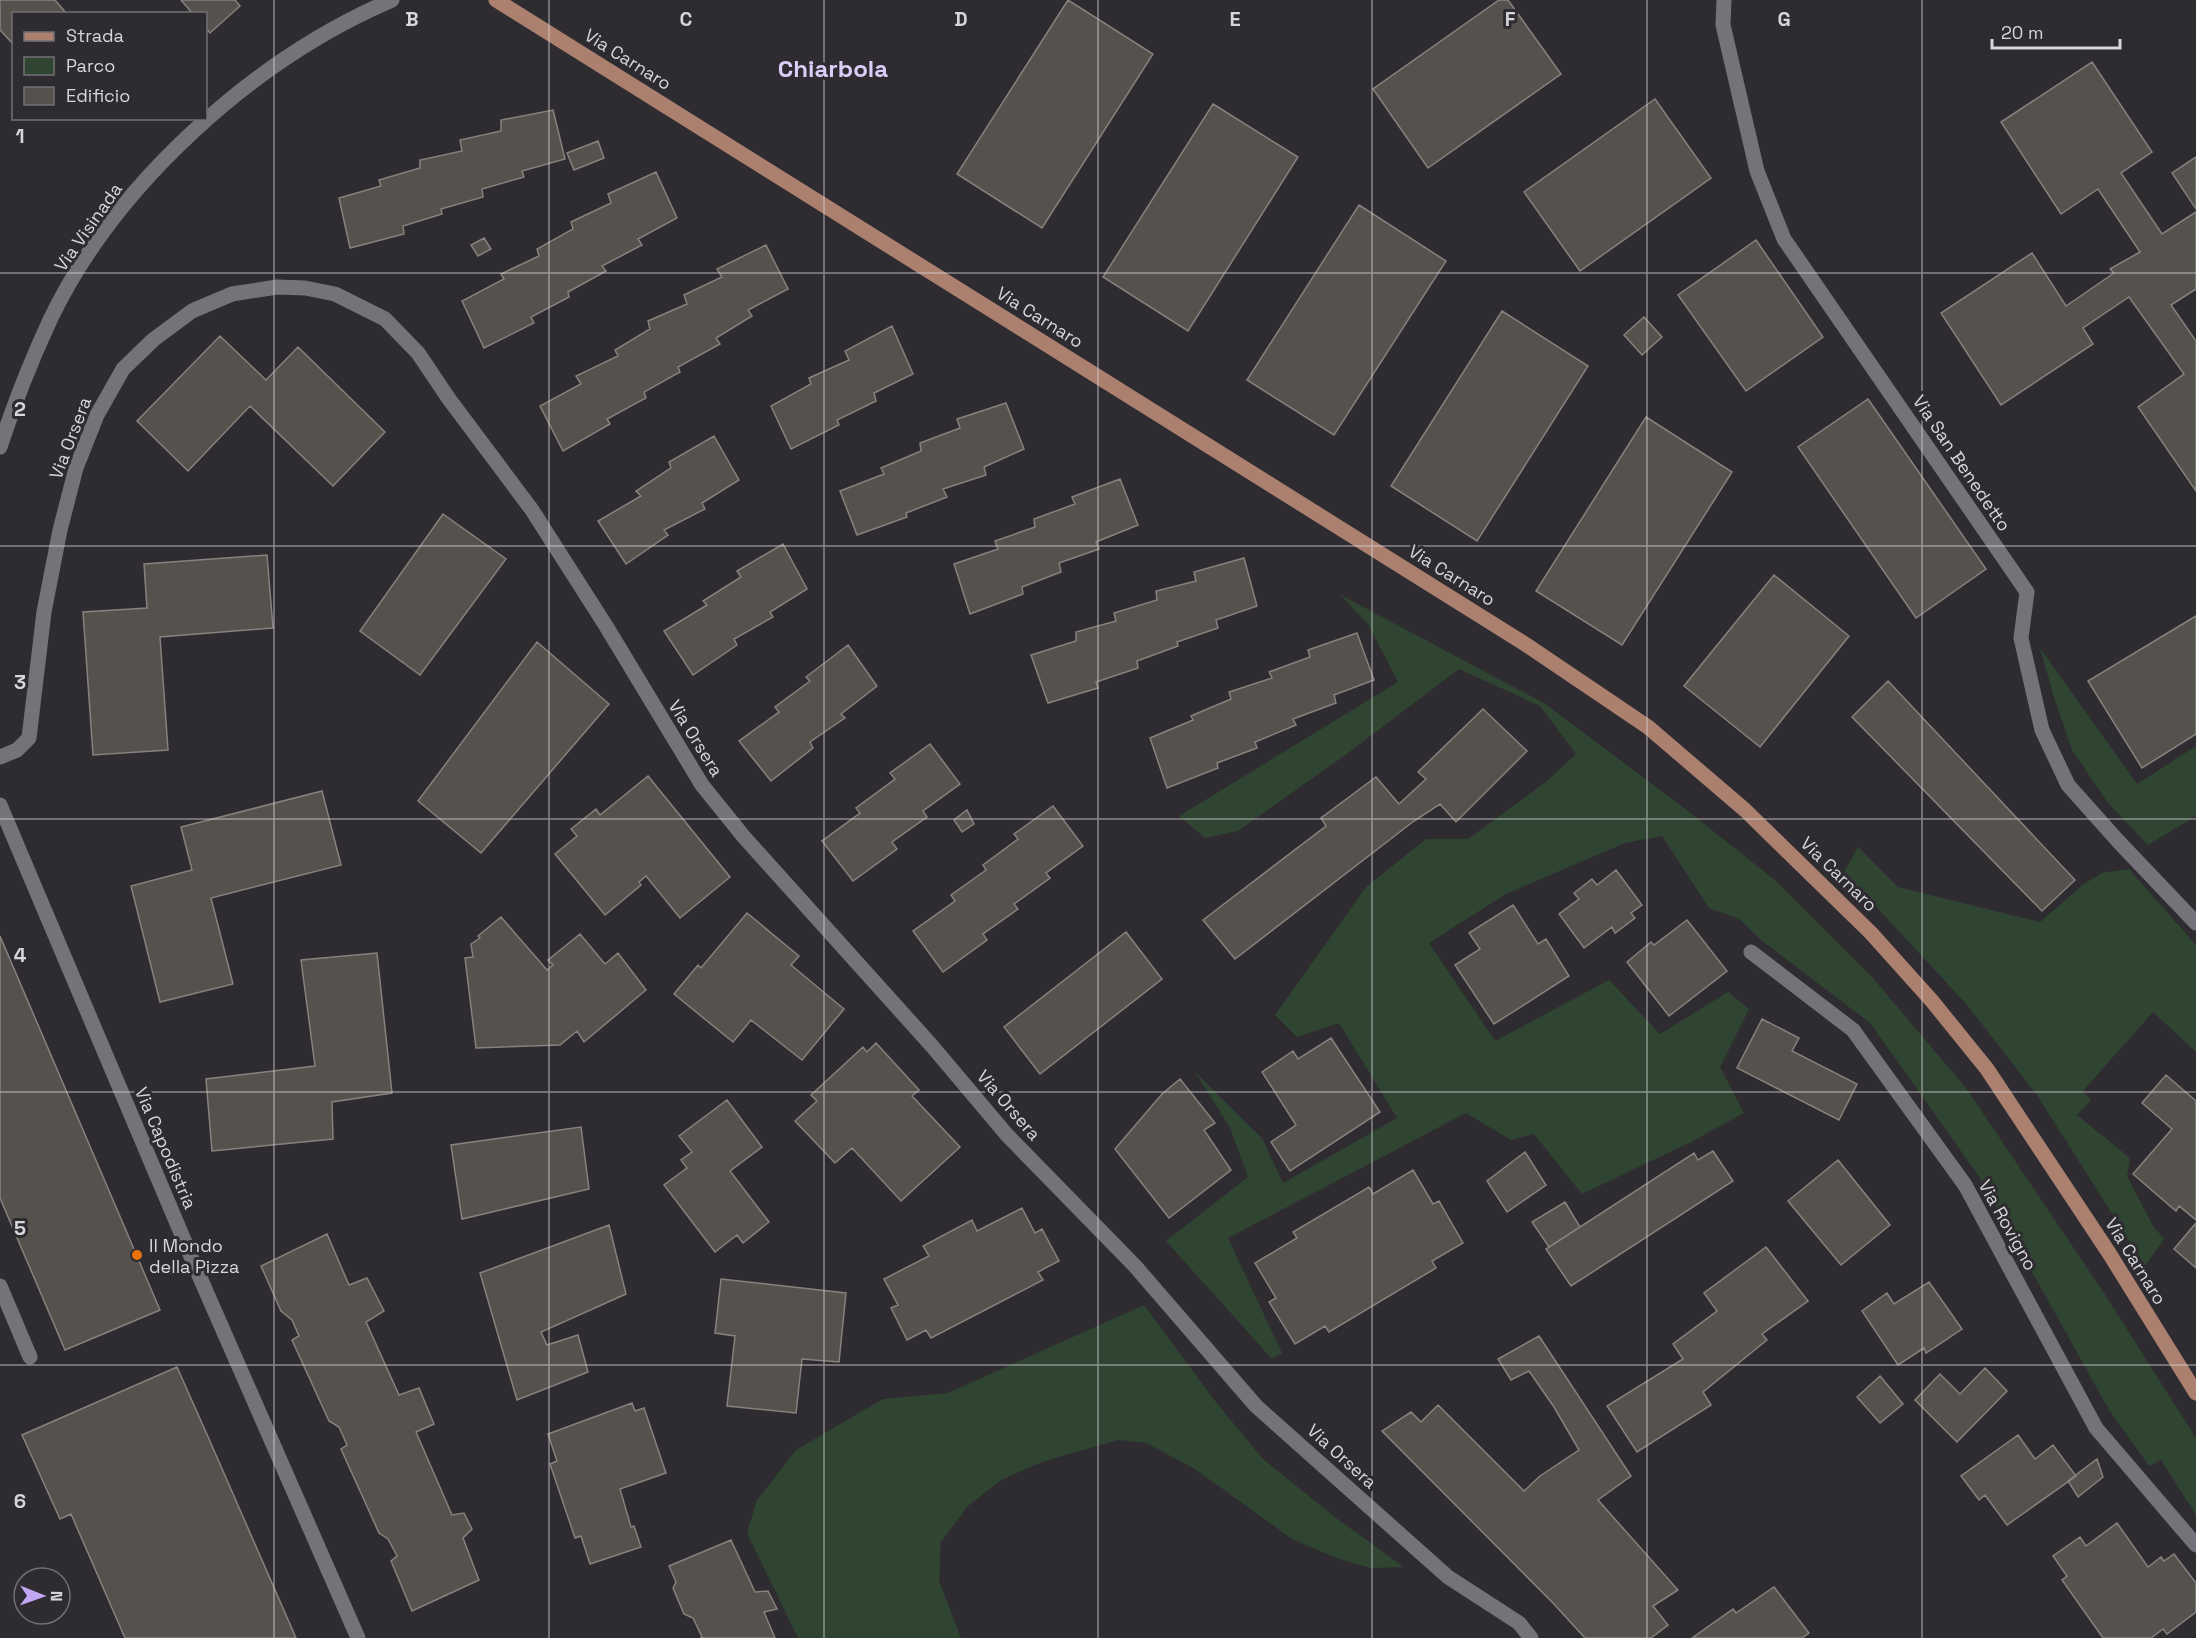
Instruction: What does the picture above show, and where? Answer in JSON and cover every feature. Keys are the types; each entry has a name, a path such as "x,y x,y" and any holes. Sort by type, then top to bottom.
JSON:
{"main road":[{"name":"Via Carnaro","path":"503,4 1525,644 1648,727 1761,825 1871,933 1932,1001 1988,1069 2109,1253 2196,1393"}],"street":[{"name":"Via Visinada","path":"0,447 14,403 51,319 80,267 121,208 169,156 225,103 288,55 339,25 392,0"},
{"name":"Via San Benedetto","path":"1724,0 1723,25 1757,171 1784,239 2027,592 2021,638 2042,730 2068,785 2196,923"},
{"name":"Via Orsera","path":"0,757 17,750 29,738 44,612 60,530 76,468 97,415 123,369 153,340 192,311 232,294 277,287 305,288 335,294 385,319 418,353 449,399 532,510 606,626 702,785 744,837 932,1046 1007,1135 1135,1266 1256,1406 1448,1577 1519,1623 1531,1638"},
{"name":"Via Capodistria","path":"0,805 194,1263 358,1638"},
{"name":"Via Rovigno","path":"1751,952 1853,1030 1965,1185 2096,1428 2196,1545"},
{"path":"0,1286 30,1357"}],"green space":[{"path":"1339,594 1544,703 1688,811 1776,881 1872,977 1966,1088 2104,1293 2196,1438 2196,1515 2161,1460 2149,1466 2109,1410 1978,1175 1870,1023 1761,940 1739,919 1709,908 1662,836 1625,843 1506,894 1429,943 1495,1041 1609,980 1660,1034 1728,992 1749,1009 1720,1067 1744,1113 1691,1142 1582,1194 1534,1134 1511,1140 1466,1113 1228,1238 1282,1353 1272,1359 1166,1241 1248,1177 1230,1128 1195,1072 1262,1138 1283,1183 1397,1118 1339,1023 1297,1037 1275,1015 1366,887 1426,839 1468,839 1547,781 1576,754 1540,706 1459,669 1344,756 1238,831 1205,838 1179,816 1398,682 1368,624"},
{"path":"2040,648 2137,784 2196,746 2196,816 2148,845 2108,803 2072,750"},
{"path":"1858,847 1898,887 2040,922 2084,884 2102,873 2129,869 2196,945 2196,1052 2153,1012 2083,1091 2091,1100 2077,1115 2130,1158 2127,1176 2153,1226 2164,1239 2145,1266 2037,1095 1968,1006 1844,872"},
{"path":"1144,1305 1215,1401 1263,1459 1336,1518 1404,1567 1371,1568 1336,1558 1292,1539 1195,1469 1146,1443 1118,1440 1042,1462 1001,1480 968,1506 941,1542 939,1581 961,1638 798,1638 747,1533 757,1500 796,1450 883,1399 948,1393"}],"building":[{"path":"0,0 55,0 65,12 12,12 12,43 0,30"},
{"path":"181,0 235,0 240,6 210,33 207,29 207,12 191,12"},
{"path":"1068,0 1153,54 1042,228 957,174"},
{"path":"1499,0 1508,0 1561,74 1428,168 1373,89"},
{"path":"2092,62 2152,152 2121,173 2162,234 2196,212 2196,289 2171,305 2196,341 2196,491 2138,407 2184,374 2129,297 2083,328 2093,344 2001,405 1941,313 2032,253 2066,306 2114,273 2110,269 2140,252 2098,189 2061,214 2001,122"},
{"path":"1655,99 1711,178 1580,271 1524,192"},
{"path":"1213,104 1298,157 1188,331 1103,277"},
{"path":"553,110 565,159 522,171 524,177 482,189 483,197 441,209 442,214 403,226 404,234 350,248 339,198 381,186 379,180 420,168 420,160 462,151 460,140 501,131 501,120"},
{"path":"598,141 604,158 574,170 567,153"},
{"path":"2196,157 2196,209 2172,173"},
{"path":"656,172 677,218 638,239 642,245 602,266 606,271 568,292 569,297 531,317 534,323 484,348 462,301 504,279 501,274 539,256 537,249 573,229 571,222 611,203 608,194"},
{"path":"1359,205 1446,261 1334,435 1247,380"},
{"path":"484,238 491,249 478,256 471,245"},
{"path":"1756,240 1823,337 1746,391 1678,295"},
{"path":"766,245 788,289 748,310 752,316 716,338 720,344 678,367 680,372 644,392 646,398 607,419 610,424 563,451 540,406 581,384 576,376 618,356 615,350 650,329 648,321 687,304 684,295 722,277 717,269"},
{"path":"1502,311 1588,366 1477,541 1391,486"},
{"path":"1644,317 1662,337 1642,355 1624,335"},
{"path":"892,326 913,374 874,393 876,401 837,420 839,425 791,449 771,406 811,384 809,378 849,360 845,351"},
{"path":"220,336 266,380 298,347 385,432 333,486 250,406 188,471 137,421"},
{"path":"1868,399 1986,569 1916,618 1798,447"},
{"path":"1006,403 1024,449 984,467 986,475 943,489 947,497 906,513 907,517 857,535 840,491 884,474 881,468 921,451 920,443 960,428 957,419"},
{"path":"1646,417 1732,472 1622,645 1536,591"},
{"path":"714,436 739,480 702,503 705,509 664,530 668,535 626,564 598,521 641,496 636,491 671,468 669,462"},
{"path":"1120,479 1138,525 1096,542 1099,549 1059,563 1061,572 1022,587 1023,594 970,614 954,564 998,549 995,541 1035,527 1034,519 1075,504 1072,497"},
{"path":"443,514 506,559 420,675 360,631"},
{"path":"783,544 807,589 770,612 773,617 734,639 737,645 693,675 664,631 707,605 703,601 741,577 737,571"},
{"path":"267,555 273,628 160,637 168,750 93,755 83,612 147,608 144,564"},
{"path":"1244,558 1257,606 1216,620 1218,628 1177,642 1178,646 1137,661 1138,668 1096,682 1098,688 1048,703 1031,655 1076,641 1076,632 1116,621 1114,613 1157,600 1156,591 1196,581 1194,572"},
{"path":"1774,575 1849,636 1760,747 1684,686"},
{"path":"2196,616 2196,734 2142,768 2088,681"},
{"path":"1357,633 1374,680 1334,695 1336,703 1293,719 1296,725 1255,742 1257,748 1217,763 1218,768 1167,788 1150,738 1193,720 1191,716 1231,699 1229,692 1272,678 1269,672 1310,657 1308,650"},
{"path":"537,642 609,704 481,853 418,801"},
{"path":"848,645 877,686 841,714 845,718 810,742 813,748 771,781 739,741 779,712 775,707 810,681 806,677"},
{"path":"1888,681 2075,880 2042,911 1852,717"},
{"path":"1483,709 1527,751 1456,822 1440,804 1414,821 1235,959 1203,920 1326,826 1321,818 1376,777 1399,804 1426,779 1418,772"},
{"path":"930,744 960,784 923,811 927,817 892,842 897,849 853,881 822,841 860,813 856,808 895,779 890,773"},
{"path":"648,776 730,877 680,918 646,876 639,882 641,885 605,915 555,854 577,836 571,829 596,809 600,815"},
{"path":"322,791 341,865 211,898 233,984 160,1002 131,886 192,870 181,827"},
{"path":"1053,806 1083,846 1046,873 1050,878 1014,904 1018,909 983,934 987,940 943,972 913,931 955,901 951,895 986,870 983,865 1018,839 1014,834"},
{"path":"967,810 974,824 962,832 954,820"},
{"path":"1616,870 1642,905 1631,913 1635,918 1615,933 1612,927 1584,948 1559,914 1579,899 1574,893 1592,879 1597,885"},
{"path":"1513,905 1538,944 1546,939 1569,976 1494,1024 1455,965 1480,949 1469,933"},
{"path":"747,913 799,956 791,965 844,1009 802,1060 751,1020 733,1042 674,994 698,965 701,968"},
{"path":"501,917 547,970 553,965 548,960 580,934 605,964 618,953 646,990 584,1042 577,1031 560,1045 476,1048 465,958 473,957 471,944"},
{"path":"1687,920 1727,971 1669,1016 1627,962 1651,942 1654,945"},
{"path":"1126,932 1162,979 1040,1074 1004,1027"},
{"path":"0,936 160,1310 65,1350 0,1198"},
{"path":"377,953 392,1093 332,1102 333,1139 212,1151 206,1079 315,1066 301,960"},
{"path":"1762,1019 1799,1038 1792,1051 1857,1084 1839,1120 1737,1068"},
{"path":"1331,1038 1380,1112 1290,1171 1271,1142 1296,1125 1262,1072 1293,1051 1298,1059"},
{"path":"876,1043 919,1090 912,1096 960,1147 901,1201 852,1148 835,1163 795,1121 817,1101 811,1095 863,1047 867,1052"},
{"path":"2166,1075 2196,1101 2196,1220 2179,1206 2176,1211 2133,1174 2172,1129 2142,1103"},
{"path":"1180,1079 1215,1123 1204,1130 1231,1170 1169,1218 1115,1149 1162,1094"},
{"path":"727,1100 762,1147 730,1171 769,1222 743,1243 737,1235 715,1252 664,1185 687,1168 681,1160 692,1152 679,1136"},
{"path":"581,1127 589,1189 462,1219 451,1145"},
{"path":"1713,1151 1733,1181 1571,1286 1546,1249 1694,1153 1698,1160"},
{"path":"1525,1152 1546,1185 1507,1212 1487,1181"},
{"path":"1838,1160 1890,1225 1841,1265 1788,1201"},
{"path":"1413,1170 1433,1204 1439,1201 1463,1243 1432,1261 1436,1268 1329,1332 1325,1326 1295,1344 1269,1302 1276,1298 1255,1263 1297,1238 1293,1232 1369,1187 1373,1194"},
{"path":"1565,1202 1580,1227 1549,1247 1532,1222"},
{"path":"1022,1208 1035,1233 1042,1229 1059,1261 1038,1272 1043,1280 931,1338 926,1330 907,1340 891,1308 898,1305 884,1279 929,1256 923,1246 972,1220 977,1231"},
{"path":"2196,1223 2196,1268 2174,1249"},
{"path":"609,1225 626,1294 541,1332 547,1345 578,1335 588,1372 517,1400 480,1273"},
{"path":"327,1234 349,1285 367,1278 384,1311 366,1322 399,1395 419,1388 434,1424 416,1432 452,1515 464,1513 472,1529 463,1538 479,1580 412,1611 391,1561 397,1556 388,1539 379,1533 341,1449 347,1445 339,1427 329,1421 292,1340 299,1336 292,1320 281,1311 261,1266"},
{"path":"1766,1247 1808,1301 1762,1334 1767,1340 1703,1392 1711,1405 1637,1452 1607,1406 1683,1359 1673,1344 1717,1311 1704,1293"},
{"path":"721,1279 846,1293 839,1362 802,1359 796,1413 727,1406 735,1336 715,1333"},
{"path":"1929,1282 1962,1329 1926,1353 1924,1348 1898,1365 1862,1311 1887,1293 1894,1304"},
{"path":"1539,1336 1631,1476 1598,1500 1678,1590 1653,1606 1668,1625 1651,1638 1585,1638 1382,1431 1411,1412 1421,1422 1438,1405 1524,1491 1540,1476 1579,1450 1554,1407 1529,1371 1511,1380 1498,1359"},
{"path":"177,1367 296,1638 125,1638 71,1514 60,1519 22,1435"},
{"path":"1985,1368 2007,1391 1957,1442 1915,1400 1940,1374 1960,1394"},
{"path":"1880,1376 1903,1404 1880,1423 1857,1397"},
{"path":"632,1403 635,1411 644,1408 666,1473 620,1489 631,1527 634,1526 641,1547 590,1564 581,1536 575,1538 550,1464 557,1461 548,1434"},
{"path":"2018,1435 2035,1459 2053,1445 2076,1476 2007,1525 1985,1495 1979,1500 1961,1476"},
{"path":"2097,1459 2103,1477 2078,1497 2068,1481"},
{"path":"2117,1523 2148,1567 2161,1557 2164,1561 2174,1554 2196,1583 2196,1612 2167,1634 2163,1629 2151,1638 2103,1638 2062,1580 2067,1576 2053,1556 2080,1537 2086,1546"},
{"path":"731,1540 755,1592 768,1591 777,1609 764,1612 775,1638 700,1638 702,1637 693,1618 684,1614 673,1588 676,1582 669,1566"},
{"path":"1774,1587 1809,1633 1802,1638 1692,1638 1733,1609 1736,1613"}],"place":[{"name":"Il Mondo della Pizza","path":"137,1255"}],"district":[{"name":"Chiarbola","path":"833,68"}]}
